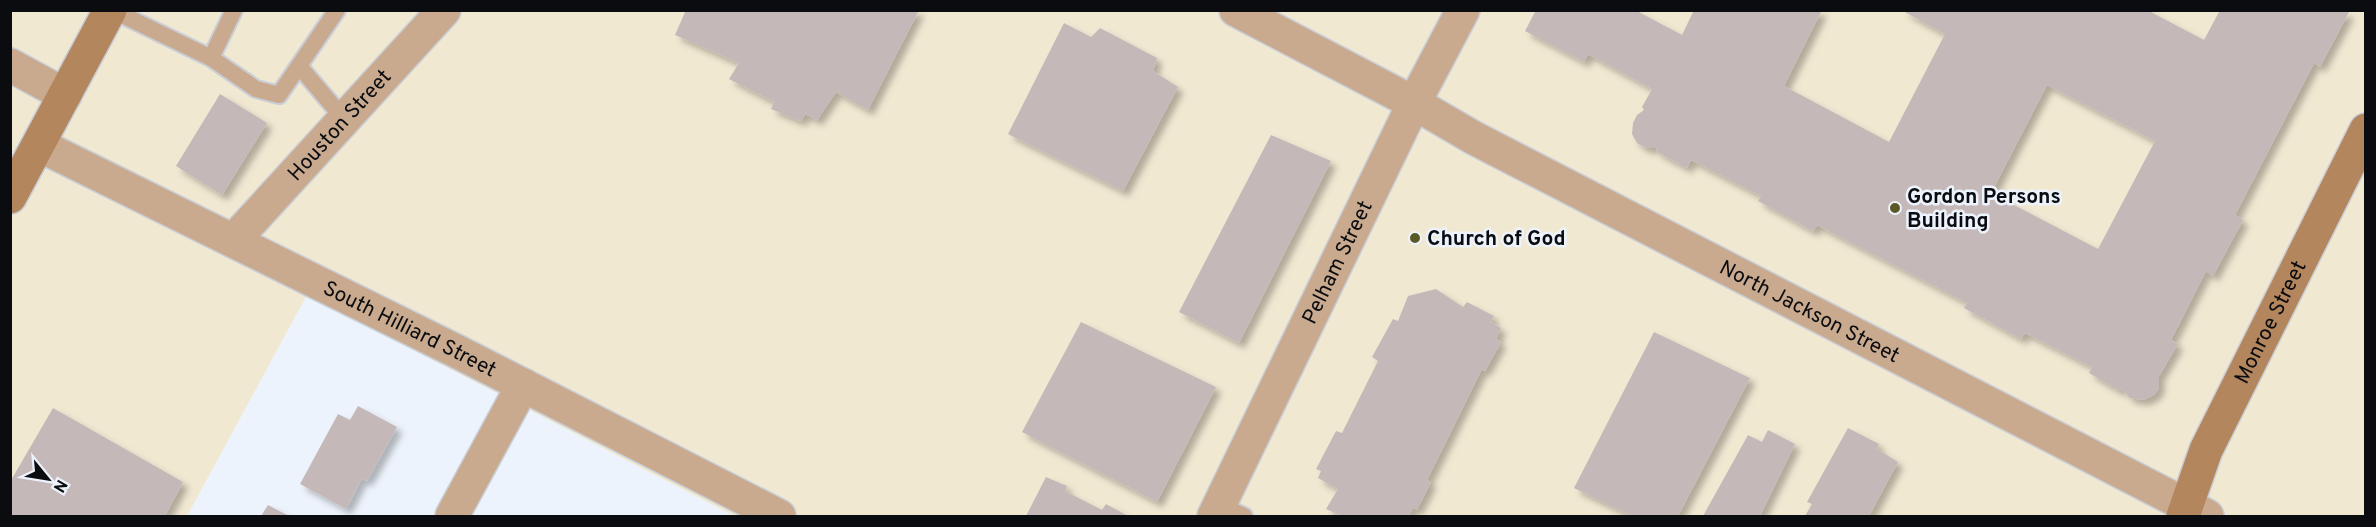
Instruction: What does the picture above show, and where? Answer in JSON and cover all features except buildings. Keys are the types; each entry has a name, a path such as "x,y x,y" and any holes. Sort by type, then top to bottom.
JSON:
{"street":[{"path":"10,197 111,10"},
{"name":"Houston Street","path":"234,240 444,10"},
{"name":"North Jackson Street","path":"1236,10 1414,103 1474,138 2192,513"},
{"name":"Pelham Street","path":"1226,512 1414,103 1463,10"},
{"path":"10,65 65,95"},
{"name":"Monroe Street","path":"2192,513 2206,450 2366,130"},
{"name":"South Hilliard Street","path":"39,145 234,240 779,516"},
{"path":"452,516 523,385"}],"lane":[{"path":"111,10 211,58 256,89 279,95 337,10"},
{"path":"211,58 234,10"},
{"path":"299,66 344,119"}],"shaded area":[{"path":"10,11 2365,11 2365,516 734,516 307,295 187,516 11,516"}],"place":[{"name":"Gordon Persons Building","path":"1895,208"},
{"name":"Church of God","path":"1415,238"}]}
